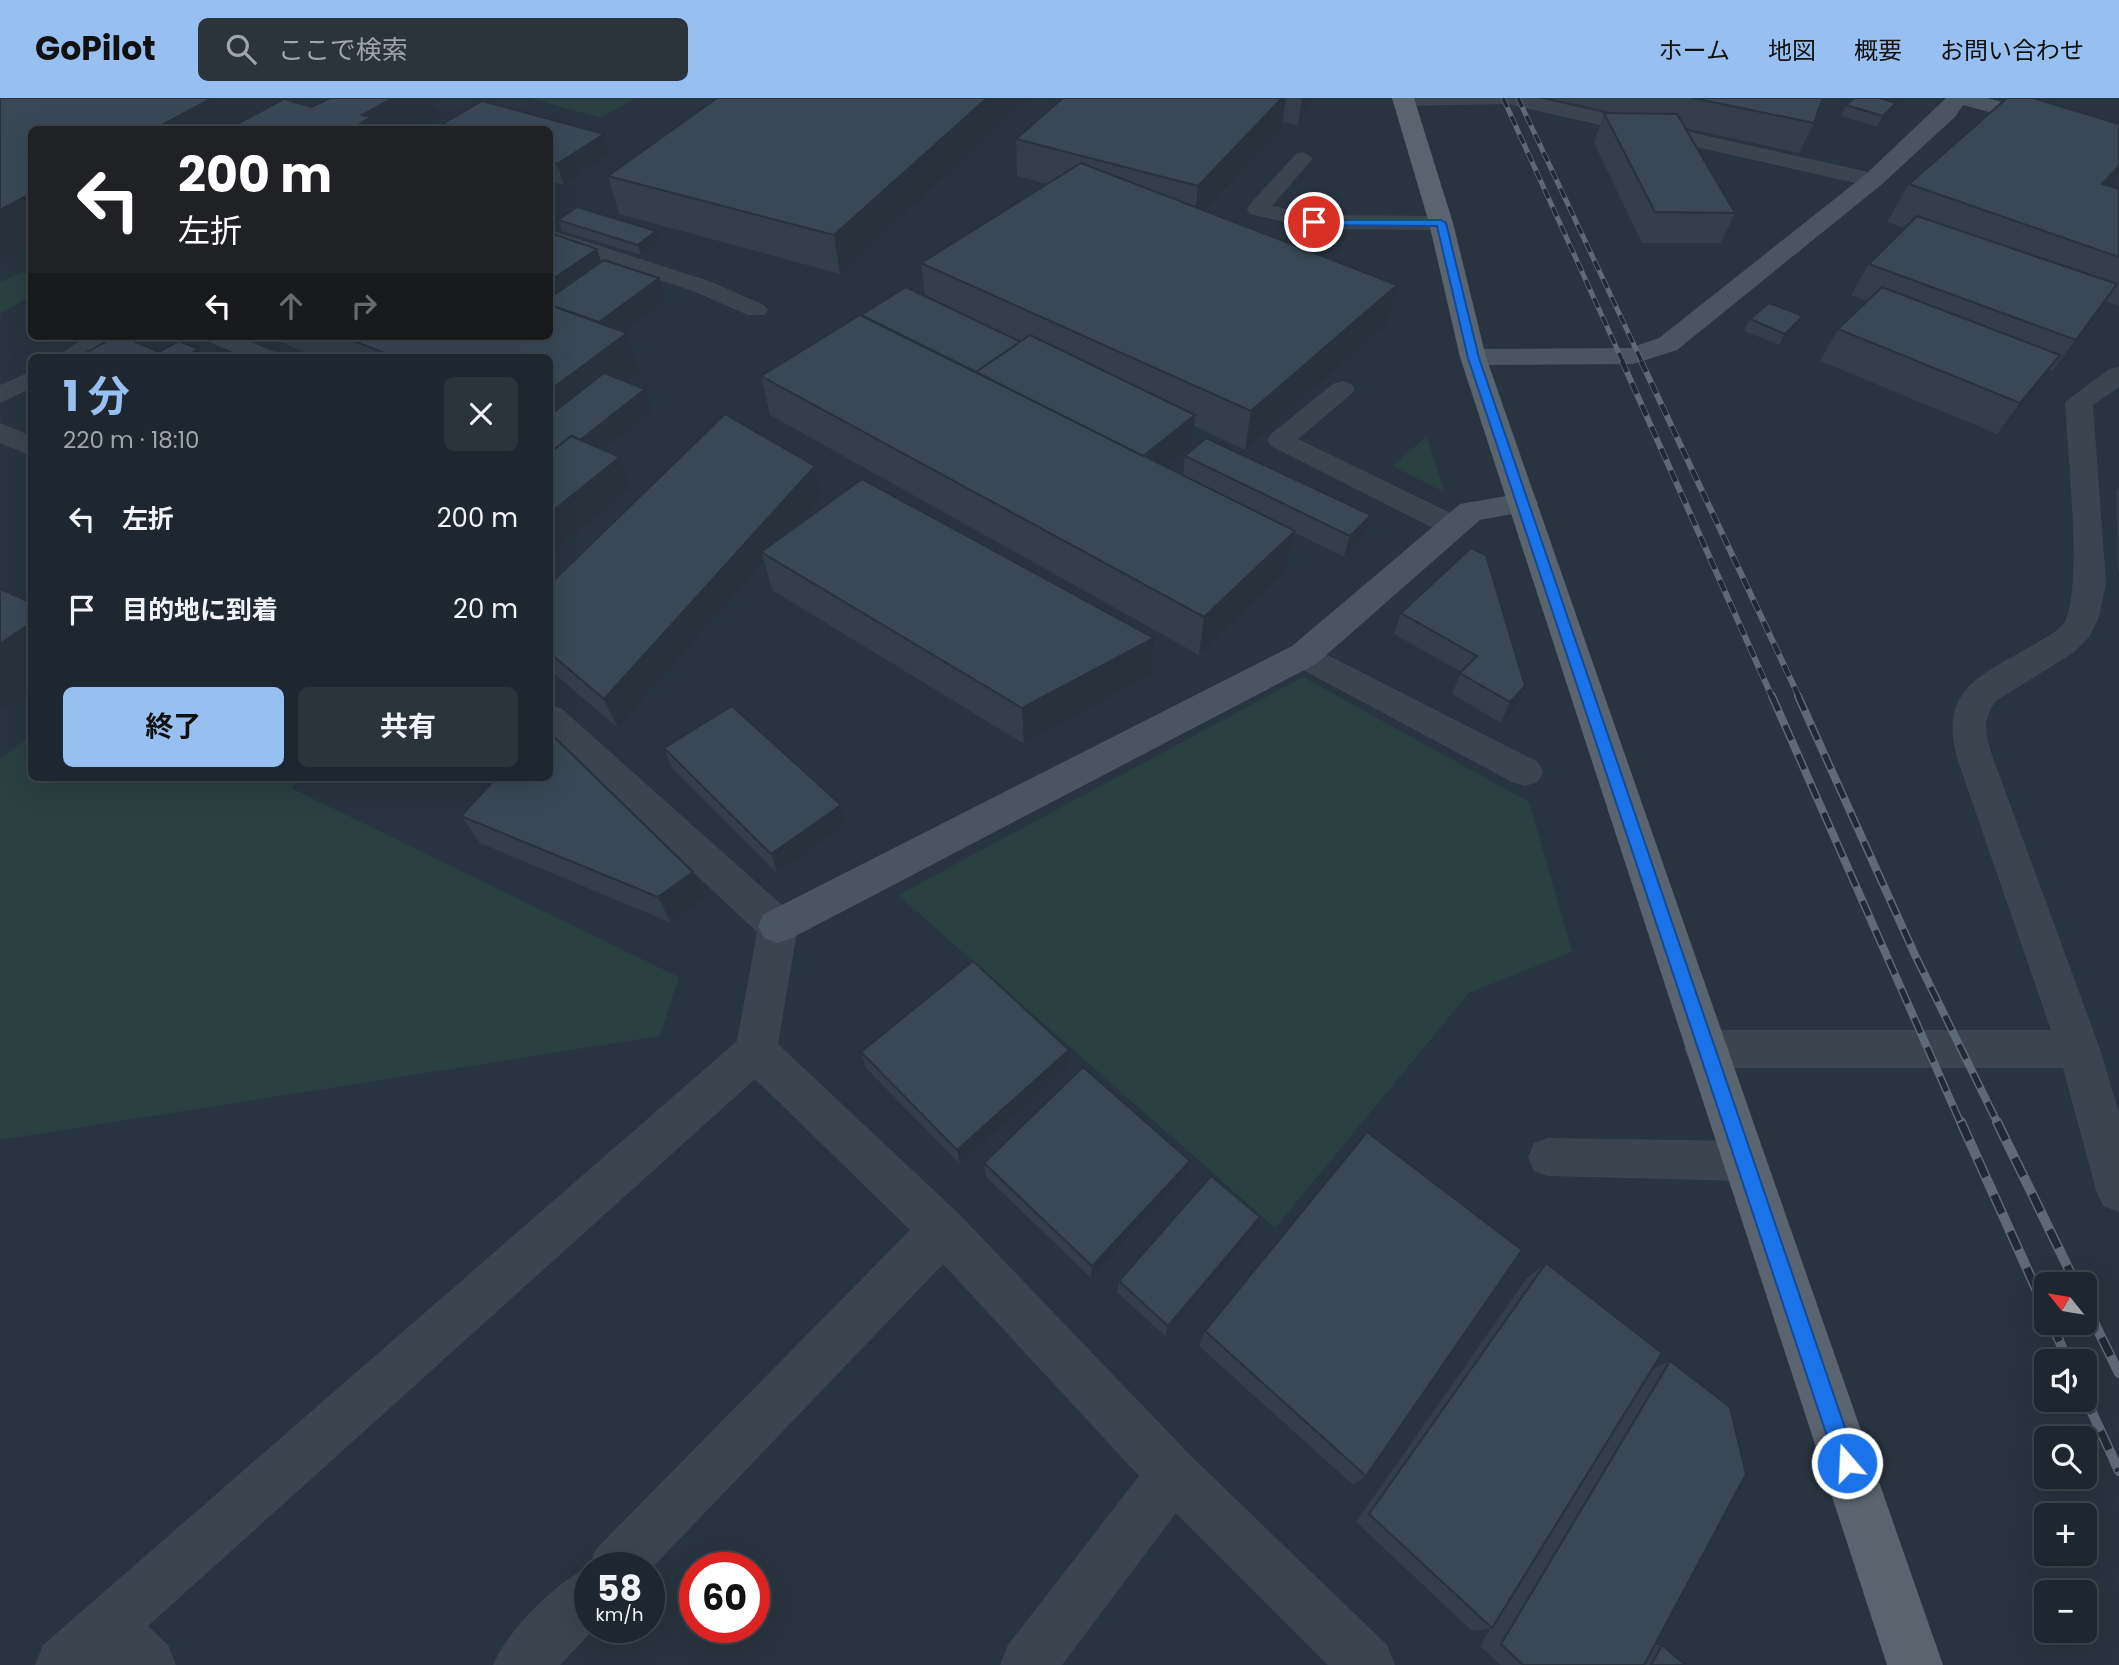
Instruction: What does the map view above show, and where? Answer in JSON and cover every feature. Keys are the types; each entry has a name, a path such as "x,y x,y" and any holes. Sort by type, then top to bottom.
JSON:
{"main road":[{"path":"1403,99 1441,223 1474,358 1915,1665"}],"street":[{"path":"1403,99 1504,98"},
{"path":"1510,98 1873,180"},
{"path":"1474,358 1633,356 1668,344 1873,180 1959,98 2119,140"},
{"path":"2114,385 2079,402 2090,583 2085,611 2074,633 1989,688 1973,704 1968,724 1975,758 2079,1049 2119,1190"},
{"path":"0,432 28,445"},
{"path":"778,926 1304,655 1471,511 1523,503"},
{"path":"1304,655 1525,772"},
{"path":"553,721 778,926"},
{"path":"63,1665 756,1051 778,926"},
{"path":"1705,1049 2079,1049"},
{"path":"756,1051 943,1230 1173,1474 1367,1665"},
{"path":"631,1552 943,1230"},
{"path":"1028,1665 1173,1474"},
{"path":"521,1665 574,1610"},
{"path":"108,1625 148,1665"}],"lane":[{"path":"1303,158 1258,209 1314,222 1441,223"},
{"path":"553,238 701,286 756,310"},
{"path":"73,354 98,340"},
{"path":"226,340 259,354"},
{"path":"0,395 28,380"},
{"path":"1342,389 1280,440 1453,526"},
{"path":"1548,1157 1744,1161"}],"green space":[{"path":"529,98 636,98 601,118"},
{"path":"22,272 28,274 28,298 0,314 0,283"},
{"path":"1427,437 1444,492 1392,466"},
{"path":"1303,677 1529,802 1572,952 1469,993 1275,1228 898,895"},
{"path":"28,737 28,781 299,781 291,788 679,977 660,1036 0,1140 0,759"}],"building":[{"path":"0,98 212,98 160,126 28,126 28,195 0,210"},
{"path":"330,98 393,98 362,115 371,117 356,126 233,126 284,99 312,107"},
{"path":"717,98 987,98 834,235 608,176"},
{"path":"1063,98 1282,98 1198,186 1016,139"},
{"path":"1693,98 1823,98 1814,123"},
{"path":"1854,98 1879,98 1896,103 1883,116 1846,105"},
{"path":"2007,98 2033,98 2119,124 2119,166 2102,184 2119,189 2119,257 1909,184"},
{"path":"482,101 604,134 557,164 553,163 553,126 439,126"},
{"path":"1604,113 1677,114 1735,213 1655,212"},
{"path":"1081,163 1397,285 1251,411 921,263"},
{"path":"577,207 656,231 638,245 558,220"},
{"path":"1917,216 2117,284 2076,340 1869,264"},
{"path":"553,234 597,249 553,279"},
{"path":"604,260 659,278 599,322 553,306 553,296"},
{"path":"906,287 1021,342 976,372 861,315"},
{"path":"1882,287 2060,355 2020,403 1838,329"},
{"path":"1769,303 1803,316 1785,334 1750,319"},
{"path":"553,306 627,333 553,388 553,354 387,354 351,340 553,340"},
{"path":"860,315 1295,531 1204,617 761,376"},
{"path":"1030,335 1195,415 1143,456 976,372"},
{"path":"109,340 130,340 159,352 179,341 198,349 190,354 84,354"},
{"path":"604,373 645,389 580,440 571,436 553,451 553,413"},
{"path":"725,414 815,466 604,699 553,656 553,581"},
{"path":"571,436 620,457 553,511 553,451"},
{"path":"1206,438 1371,515 1350,536 1185,456"},
{"path":"862,479 1154,638 1022,708 761,552"},
{"path":"1471,548 1486,555 1525,686 1510,702 1460,673 1477,656 1401,613"},
{"path":"0,589 28,601 28,625 0,644"},
{"path":"732,706 841,805 771,854 664,748"},
{"path":"553,736 693,872 658,897 461,816 493,781 553,781"},
{"path":"973,961 1069,1050 957,1150 861,1052"},
{"path":"1083,1067 1190,1161 1092,1266 984,1163"},
{"path":"1367,1132 1522,1250 1366,1476 1205,1331"},
{"path":"1211,1176 1260,1217 1168,1326 1119,1281"},
{"path":"1546,1263 1662,1353 1492,1628 1369,1514"},
{"path":"1670,1361 1730,1407 1746,1474 1644,1665 1523,1665 1501,1644"},
{"path":"1662,1645 1685,1665 1651,1665"}],"railway":[{"path":"1503,98 1623,362"},
{"path":"1518,98 1642,362"},
{"path":"1622,361 1772,697"},
{"path":"1641,361 1799,697"},
{"path":"1772,696 1961,1124"},
{"path":"1798,696 1915,955 1998,1124"},
{"path":"1961,1122 2034,1284"},
{"path":"1997,1122 2070,1272"},
{"path":"2097,1328 2119,1373"},
{"path":"2057,1335 2063,1349"},
{"path":"2092,1412 2119,1471"}],"route":[{"path":"1314,222 1441,223 1474,358 1705,1049 1847,1463"}]}
